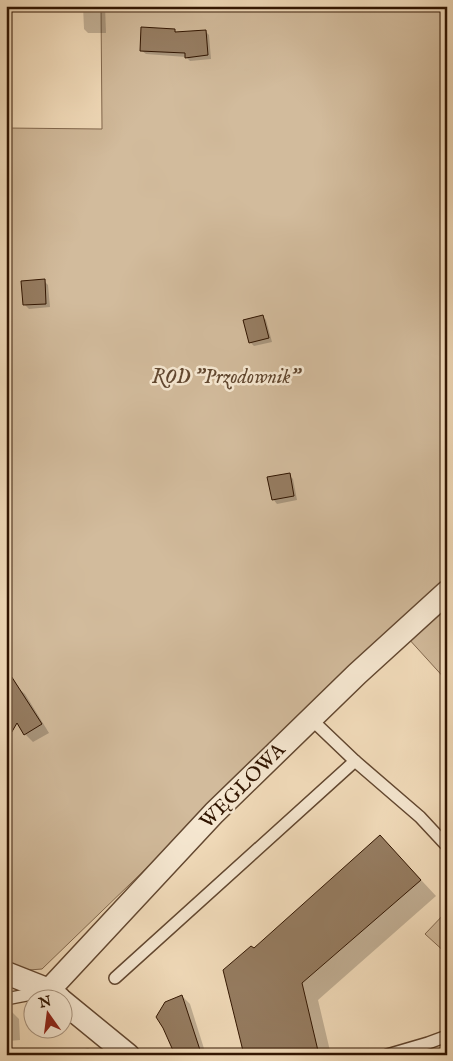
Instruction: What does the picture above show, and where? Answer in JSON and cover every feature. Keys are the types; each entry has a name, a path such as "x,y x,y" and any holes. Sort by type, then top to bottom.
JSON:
{"street":[{"name":"WĘGLOWA","path":"65,988 214,813 357,674 447,592"},
{"path":"6,973 38,988"},
{"path":"72,1009 128,1055"}],"lane":[{"path":"311,719 355,761 420,817 447,846"},
{"path":"115,978 355,761"},
{"path":"6,999 22,998"},
{"path":"387,1055 447,1036"}],"green space":[{"name":"ROD \"Przodownik\"","path":"101,6 447,6 447,681 397,626 42,969 29,970 6,961 6,128 102,129"},
{"path":"447,911 447,954 425,934"}],"building":[{"path":"141,27 175,29 175,32 206,30 208,55 185,58 185,53 140,51"},
{"path":"45,279 46,304 23,305 21,281"},
{"path":"263,315 269,338 249,343 243,320"},
{"path":"290,473 294,496 272,500 267,477"},
{"path":"6,668 42,724 24,735 17,723 6,742"},
{"path":"380,835 421,880 302,983 319,1055 244,1055 223,970 251,946 254,948"},
{"path":"182,995 200,1050 188,1055 175,1055 156,1017 165,1002"}]}
